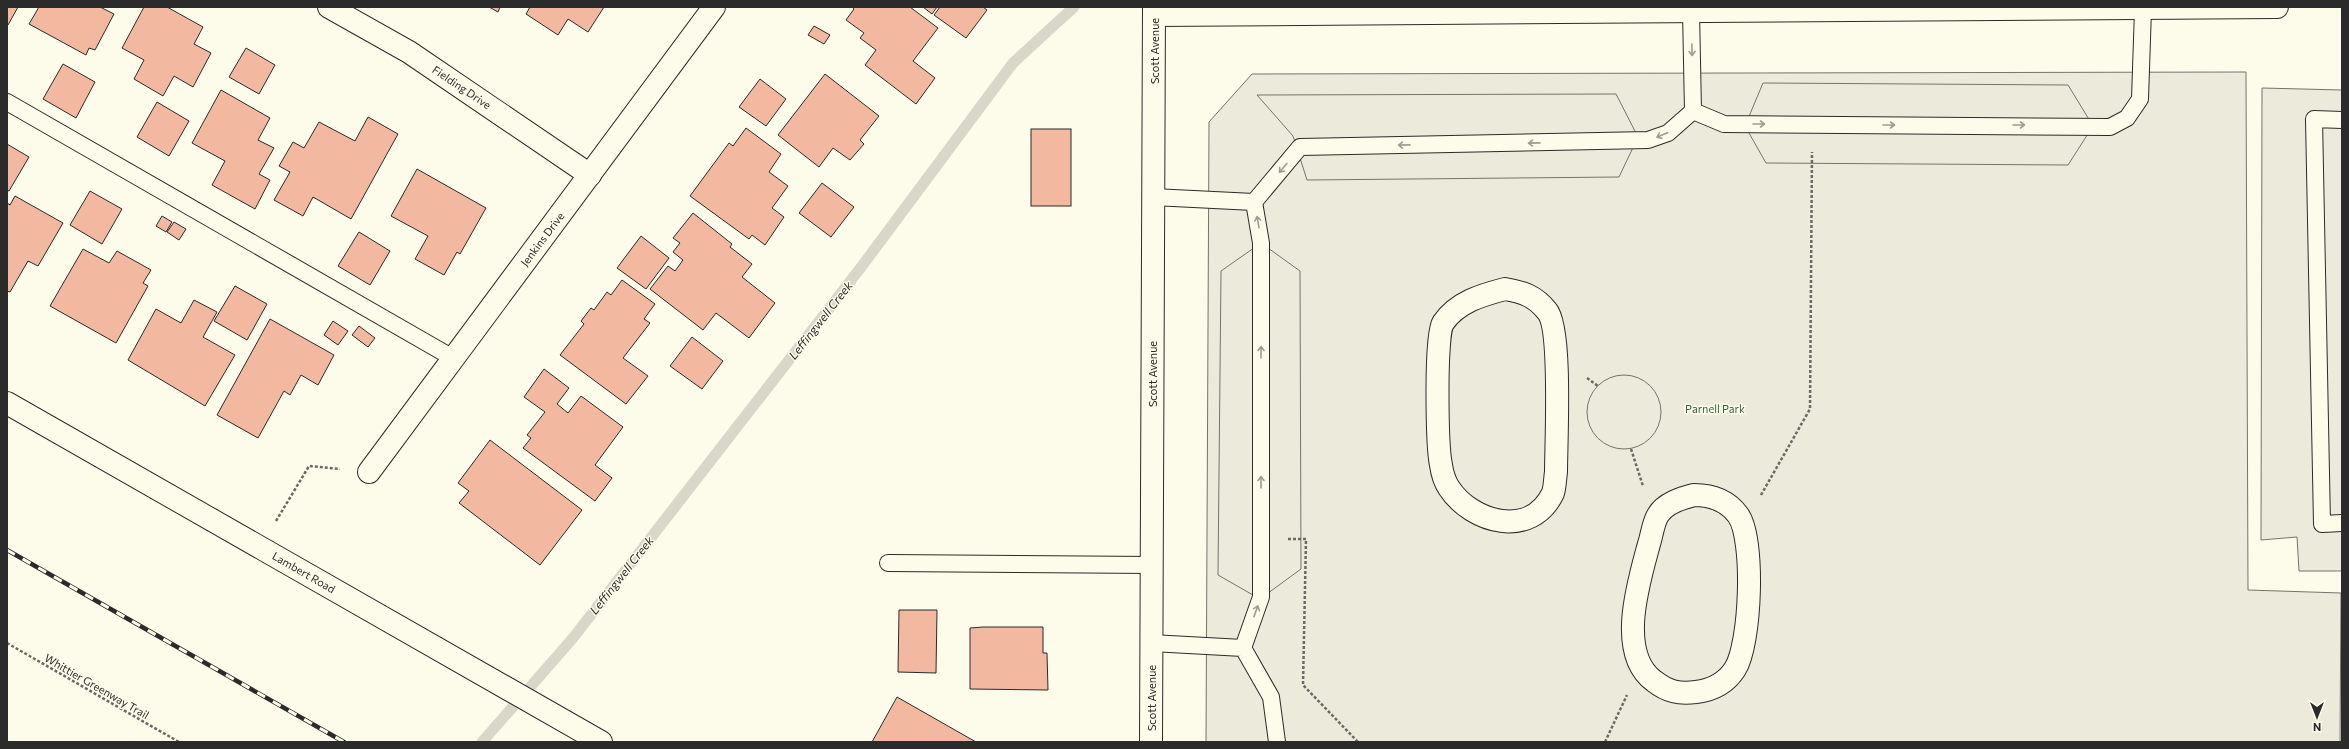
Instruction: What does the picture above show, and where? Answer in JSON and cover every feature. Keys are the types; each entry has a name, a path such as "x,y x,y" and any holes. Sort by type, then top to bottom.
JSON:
{"street":[{"name":"Fielding Drive","path":"329,7 409,52 590,175"},
{"name":"Jenkins Drive","path":"369,472 714,7"},
{"path":"1154,11 1691,11 2278,7"},
{"name":"Scott Avenue","path":"1150,742 1154,11"},
{"path":"1505,289 1527,293 1548,312 1557,346 1557,428 1556,472 1553,493 1541,508 1528,518 1505,522 1481,517 1462,504 1448,487 1441,466 1438,421 1438,345 1442,324 1457,309 1474,298 1505,289"},
{"name":"Lambert Road","path":"7,403 601,742"},
{"path":"1694,494 1708,494 1721,499 1731,507 1739,516 1743,528 1749,557 1747,623 1737,667 1729,678 1712,689 1679,694 1652,680 1641,664 1633,635 1633,610 1642,567 1658,514 1681,498 1694,494"}],"lane":[{"path":"1693,111 1724,124 2110,127 2127,118 2140,99 2143,9"},
{"path":"1254,202 1300,147 1648,140 1668,133 1693,111 1691,11"},
{"path":"7,102 454,358"},
{"path":"2342,120 2314,119 2322,524 2342,523"},
{"path":"1153,197 1254,202"},
{"path":"1254,202 1262,243 1261,597 1243,648 1271,697 1277,742"},
{"path":"888,564 1152,565"},
{"path":"1151,643 1243,648"}],"path":[{"path":"1743,528 1810,409 1812,124"},
{"path":"260,547 309,466 369,472"},
{"path":"1262,539 1306,539 1303,684 1358,742"},
{"name":"Whittier Greenway Trail","path":"7,643 179,742"},
{"path":"1605,742 1641,664"}],"green space":[{"name":"Parnell Park","path":"2246,72 2248,590 2341,593 2340,742 1206,742 1209,122 1252,74"}],"shaded area":[{"path":"1763,83 2068,85 2093,126 2068,165 1766,163 1745,126"},
{"path":"2262,88 2342,90 2342,571 2299,571 2297,537 2261,540"},
{"path":"1616,94 1638,137 1619,177 1307,180 1293,136 1257,95"},
{"path":"1261,243 1300,271 1301,569 1260,599 1218,575 1221,271"},
{"path":"1624,375 1645,381 1655,391 1661,412 1655,433 1645,443 1624,449 1603,443 1593,433 1587,412 1593,391 1603,381"}],"building":[{"path":"7,7 18,7 8,25 7,25"},
{"path":"39,7 100,7 114,14 95,50 89,48 86,55 29,24"},
{"path":"144,7 167,7 203,27 194,44 211,53 193,87 174,76 163,96 134,79 144,60 122,48"},
{"path":"489,7 500,7 498,12"},
{"path":"530,7 604,7 588,32 568,19 558,35 526,14"},
{"path":"852,7 910,7 938,28 913,61 935,78 916,104 865,65 876,50 860,38 864,33 846,20 854,9"},
{"path":"923,7 937,7 932,14"},
{"path":"940,7 983,7 987,10 966,38 934,15"},
{"path":"814,26 830,35 824,44 808,35"},
{"path":"246,48 275,65 259,94 229,77"},
{"path":"63,64 95,82 76,118 43,99"},
{"path":"825,74 879,116 860,140 864,144 850,160 833,148 819,167 778,135"},
{"path":"760,79 786,99 766,126 739,107"},
{"path":"221,90 270,118 258,140 274,148 259,174 270,180 255,209 212,185 225,161 192,143"},
{"path":"157,102 189,121 169,156 137,137"},
{"path":"368,117 398,134 351,219 313,197 303,216 274,200 290,172 279,166 293,142 304,148 319,122 355,141"},
{"path":"746,128 781,154 769,172 788,186 772,208 784,217 765,245 752,235 749,239 690,196 729,143 733,146"},
{"path":"1031,129 1071,129 1071,206 1031,206"},
{"path":"7,144 29,157 9,191 7,190"},
{"path":"417,169 486,208 460,254 457,252 444,275 415,259 428,236 391,216"},
{"path":"822,183 854,207 831,237 799,213"},
{"path":"90,191 122,209 102,244 70,225"},
{"path":"15,196 63,223 38,266 28,261 10,292 7,291 7,203 10,205"},
{"path":"693,213 732,244 730,247 752,264 742,277 775,303 749,338 716,313 703,330 650,289 668,266 675,271 683,260 673,252 680,243 673,238"},
{"path":"162,216 172,222 166,232 156,226"},
{"path":"174,222 186,229 179,240 167,232"},
{"path":"359,232 390,251 370,285 338,266"},
{"path":"641,236 669,258 646,289 617,268"},
{"path":"83,249 109,263 117,251 151,270 143,283 148,286 116,343 50,306"},
{"path":"622,280 655,304 644,319 650,323 623,358 648,376 626,404 560,355 584,324 581,321 591,308 594,310 607,292 611,295"},
{"path":"235,286 267,304 247,340 214,321"},
{"path":"194,300 217,312 203,337 235,355 205,406 128,360 156,309 181,323"},
{"path":"270,319 334,355 318,385 301,375 290,395 284,391 258,438 217,415"},
{"path":"333,321 348,331 338,345 324,335"},
{"path":"359,326 375,338 368,347 352,335"},
{"path":"692,337 723,361 702,389 670,366"},
{"path":"544,369 569,388 557,404 568,413 581,396 623,427 595,465 612,478 595,501 523,448 531,438 527,435 545,412 524,397"},
{"path":"490,440 582,510 540,565 459,503 469,491 458,483"},
{"path":"899,610 937,610 936,673 898,672"},
{"path":"1043,627 1043,653 1047,653 1048,690 970,689 970,628"},
{"path":"897,697 976,742 872,742"}],"waterway":[{"name":"Leffingwell Creek","path":"482,742 573,638 862,266 1013,63 1074,7"}],"railway":[{"path":"7,550 344,742"}]}
